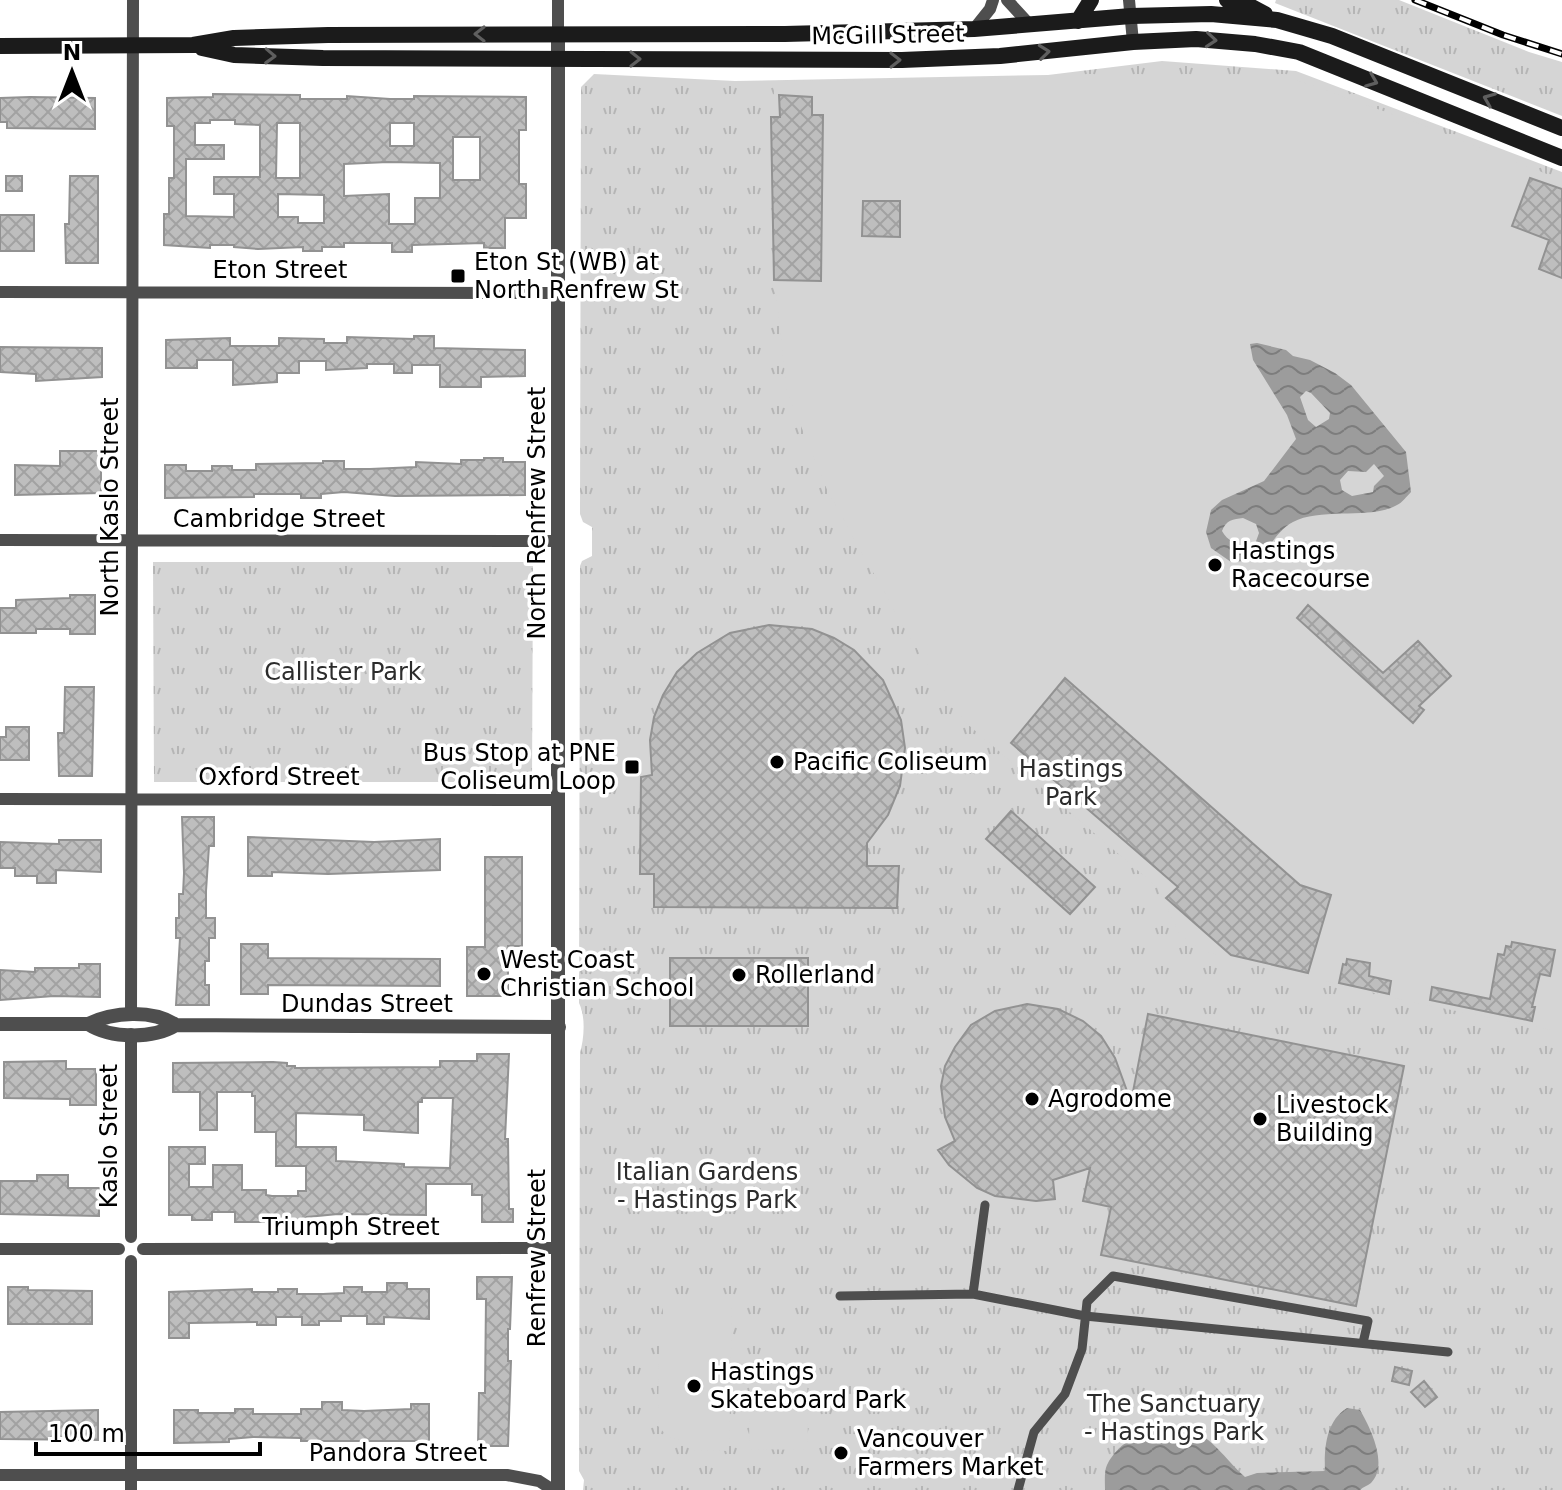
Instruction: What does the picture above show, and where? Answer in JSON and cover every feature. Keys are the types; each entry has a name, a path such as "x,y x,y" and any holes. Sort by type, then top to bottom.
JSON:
{"main road":[{"path":"1078,21 1091,0"},
{"path":"1227,0 1246,4 1277,20"},
{"name":"McGill Street","path":"0,46 193,45 234,38 265,37 785,34 974,29 1078,21 1130,8 1277,20 1332,36 1562,128"},
{"name":"McGill Street","path":"193,45 249,55 902,60 1000,56 1133,42 1196,39 1255,44 1299,52 1562,158"}],"street":[{"name":"North Kaslo Street","path":"131,1015 133,0"},
{"name":"North Renfrew Street","path":"558,0 559,1027"},
{"path":"974,29 990,9 993,0"},
{"path":"1007,0 1030,25"},
{"path":"1130,8 1133,42"},
{"name":"Eton Street","path":"0,292 560,293"},
{"name":"Cambridge Street","path":"0,540 559,541"},
{"name":"Oxford Street","path":"0,799 559,800"},
{"name":"Dundas Street","path":"0,1024 88,1024 101,1017 131,1015 164,1017 176,1025"},
{"name":"Dundas Street","path":"88,1024 101,1032 131,1034 165,1032 176,1025 559,1027"},
{"name":"Renfrew Street","path":"556,1490 559,1027"},
{"name":"Kaslo Street","path":"131,1034 131,1237"},
{"path":"973,1294 985,1205"},
{"path":"131,1237 141,1242 143,1249 141,1256 131,1261 121,1256 119,1249 122,1242 131,1237"},
{"name":"Triumph Street","path":"143,1249 559,1248"},
{"path":"0,1249 119,1249"},
{"path":"131,1261 131,1490"},
{"path":"1018,1490 1034,1432 1065,1394 1082,1349 1087,1302 1113,1276 1368,1321 1363,1343"},
{"path":"840,1296 973,1294 1085,1316 1448,1352"},
{"name":"Pandora Street","path":"0,1475 507,1475 539,1481 556,1490"}],"green space":[{"path":"1276,0 1399,0 1562,62 1562,116 1275,3"},
{"name":"Hastings Park","path":"1162,61 1296,71 1562,172 1562,1490 583,1490 584,1480 579,1471 580,1053 584,1028 579,1003 580,566 582,561 592,556 592,527 583,522 580,514 581,87 594,74 735,81 1048,75"},
{"name":"Hastings Racecourse","path":"1291,78 1428,127 1562,180 1562,1032 1411,1002 1202,951 1179,933 1158,888 965,722 910,638 828,492 787,392 774,276 774,81"},
{"name":"Callister Park","path":"153,562 533,562 532,782 154,782"},
{"name":"Hastings Skateboard Park","path":"663,1304 732,1304 729,1451 692,1450 680,1440 668,1437 658,1426 659,1346 666,1345 663,1345"},
{"path":"750,1358 807,1358 808,1450 749,1449"}],"water":[{"path":"1250,344 1286,350 1293,356 1310,360 1335,373 1351,385 1406,452 1411,492 1403,501 1374,512 1317,515 1293,522 1278,534 1261,560 1231,562 1211,548 1206,532 1211,510 1222,500 1264,481 1296,439 1287,415 1253,360","holes":["1306,391 1330,413 1329,419 1316,427 1308,420 1300,397","1374,464 1384,476 1374,486 1373,492 1352,496 1342,490 1340,480 1348,471 1366,472","1243,518 1256,524 1259,533 1255,544 1245,545 1228,539 1222,531 1233,520"]},
{"path":"1347,1408 1360,1410 1373,1436 1378,1456 1376,1475 1371,1483 1360,1490 1105,1490 1107,1465 1122,1445 1145,1432 1170,1426 1183,1427 1202,1435 1245,1477 1257,1473 1325,1471 1326,1444 1331,1428"}],"building":[{"path":"213,94 300,95 300,99 347,99 347,96 390,99 414,99 414,96 526,97 526,130 519,130 519,184 526,184 526,218 505,218 505,248 484,248 484,243 412,245 412,252 392,252 392,243 344,243 344,247 322,247 322,251 303,251 303,247 258,249 234,245 210,245 210,248 164,245 164,214 169,214 169,178 174,178 174,126 167,126 167,98 213,97","holes":["210,120 235,120 235,124 260,125 260,177 214,177 214,194 234,194 234,217 186,216 186,159 224,159 224,145 195,145 195,123 210,123","277,123 300,123 300,178 276,178","390,123 414,123 414,146 390,146","453,137 480,137 480,180 453,180","440,163 440,198 415,198 415,224 389,224 389,194 344,196 344,164","278,194 324,195 324,223 298,223 298,217 278,217"]},
{"path":"779,95 812,97 812,115 823,115 821,281 774,280 771,117 780,117"},
{"path":"0,98 95,98 95,129 7,128 7,122 0,122"},
{"path":"6,176 22,176 22,191 6,191"},
{"path":"70,176 98,176 98,263 66,263 65,224 69,224"},
{"path":"1530,178 1562,189 1562,278 1539,269 1549,240 1512,226"},
{"path":"863,201 900,201 900,237 862,236"},
{"path":"0,215 34,215 34,251 0,251"},
{"path":"414,336 434,336 434,348 525,350 525,376 481,377 481,387 440,387 440,365 412,365 412,373 394,373 394,364 326,370 326,361 299,361 299,373 277,373 277,382 233,385 233,360 197,360 197,368 166,368 166,340 230,338 230,346 279,346 279,338 347,343 347,337 414,339"},
{"path":"0,347 102,348 102,377 36,381 36,374 0,372"},
{"path":"60,451 101,451 101,493 15,495 15,465 60,466"},
{"path":"484,458 525,462 525,495 395,496 344,492 321,494 321,498 301,498 301,494 254,494 254,497 165,498 165,465 186,465 186,471 212,471 212,466 256,470 256,464 344,461 344,469 370,469 416,467 416,462 461,464 461,460"},
{"path":"70,595 95,595 95,634 70,634 70,629 0,633 0,608 16,608 16,600 70,598"},
{"path":"1308,605 1383,673 1418,641 1451,676 1419,706 1424,710 1413,723 1297,618"},
{"name":"Pacific Coliseum","path":"769,625 812,629 834,638 854,650 883,680 901,720 905,748 900,786 888,815 867,843 867,866 899,866 897,908 654,907 654,874 640,874 641,777 652,775 650,740 654,717 677,672 697,653 730,633"},
{"path":"1065,678 1300,885 1331,895 1308,973 1231,955 1166,898 1178,887 1011,743"},
{"path":"65,687 94,687 92,776 59,776 58,733 64,733"},
{"path":"6,727 29,727 29,760 0,760 0,737 6,737"},
{"path":"1011,811 1095,887 1070,914 986,839"},
{"path":"182,817 214,817 214,846 209,846 206,891 206,918 215,918 215,938 209,938 209,961 205,961 209,1005 176,1005 180,938 176,938 176,918 179,918 179,894 183,894 184,873"},
{"path":"248,837 374,842 440,839 440,870 328,874 272,872 272,876 248,876"},
{"path":"59,840 101,840 101,872 56,870 56,883 37,883 37,876 15,876 15,868 0,868 0,842 59,844"},
{"path":"485,857 522,857 522,946 508,946 508,996 467,996 467,947 485,947"},
{"path":"1512,942 1555,950 1550,976 1540,974 1532,1021 1430,1000 1432,987 1490,999 1498,954 1504,955 1506,946 1511,947"},
{"path":"241,944 268,944 268,958 440,959 440,986 268,985 268,994 241,994"},
{"name":"Rollerland","path":"670,958 808,958 808,1026 670,1026"},
{"path":"1347,959 1370,963 1369,976 1391,981 1389,994 1339,983"},
{"path":"79,964 100,964 100,997 0,1000 0,970 35,972 35,968 79,968"},
{"name":"Livestock Building","path":"1027,1004 1058,1009 1083,1021 1101,1036 1115,1058 1131,1102 1148,1014 1404,1066 1356,1306 1101,1255 1111,1207 1083,1201 1090,1168 1053,1180 1055,1199 1036,1201 995,1196 977,1188 949,1165 938,1150 955,1141 945,1117 941,1086 945,1066 971,1025 995,1011"},
{"path":"477,1054 509,1054 505,1139 508,1139 509,1209 513,1209 513,1222 482,1222 482,1195 472,1195 472,1184 426,1184 426,1215 338,1214 307,1217 307,1221 235,1222 235,1212 212,1212 212,1220 192,1220 192,1215 169,1215 169,1147 205,1147 205,1164 189,1164 189,1187 213,1187 213,1165 242,1165 242,1190 266,1190 266,1195 272,1196 298,1196 298,1191 306,1191 306,1166 276,1166 276,1132 255,1132 255,1096 252,1092 217,1092 217,1130 200,1130 200,1092 173,1092 173,1063 273,1062 287,1063 287,1066 295,1068 440,1067 440,1061 477,1061","holes":["422,1098 453,1098 450,1168 336,1161 336,1147 296,1147 296,1113 364,1115 364,1130 418,1133 418,1102 422,1102"]},
{"path":"66,1061 66,1069 96,1069 96,1105 70,1105 70,1099 4,1098 4,1062"},
{"path":"37,1175 68,1175 68,1188 99,1188 99,1216 0,1214 0,1181 37,1181"},
{"path":"477,1277 512,1277 508,1329 508,1361 511,1361 508,1446 478,1446 479,1393 485,1393 486,1299 477,1299"},
{"path":"387,1283 407,1283 407,1289 429,1289 429,1319 384,1317 384,1324 367,1324 367,1316 341,1316 341,1321 302,1325 302,1317 276,1317 276,1325 257,1325 257,1322 189,1323 189,1338 169,1338 169,1292 252,1289 252,1292 278,1292 278,1289 297,1289 297,1294 323,1294 344,1293 344,1287 362,1287 362,1292 387,1292"},
{"path":"8,1287 92,1291 92,1324 8,1324"},
{"path":"1395,1367 1412,1371 1409,1385 1392,1381"},
{"path":"1424,1381 1437,1397 1425,1407 1411,1392"},
{"path":"322,1402 342,1402 342,1410 364,1411 411,1409 411,1404 429,1404 429,1441 301,1441 301,1438 253,1437 229,1439 229,1442 174,1443 174,1410 235,1413 235,1409 253,1409 253,1414 301,1414 301,1409 322,1409"},
{"path":"98,1410 98,1440 0,1439 0,1412"}],"railway":[{"path":"1415,0 1503,35 1562,54"}],"place":[{"name":"Eton St (WB) at North Renfrew St","path":"458,276"},
{"name":"Hastings Racecourse","path":"1215,565"},
{"name":"Pacific Coliseum","path":"777,762"},
{"name":"Bus Stop at PNE Coliseum Loop","path":"632,767"},
{"name":"West Coast Christian School","path":"484,974"},
{"name":"Rollerland","path":"739,975"},
{"name":"Agrodome","path":"1032,1099"},
{"name":"Livestock Building","path":"1260,1119"},
{"name":"Hastings Skateboard Park","path":"694,1386"},
{"name":"Vancouver Farmers Market","path":"841,1453"}],"park label":[{"name":"Italian Gardens - Hastings Park","path":"707,1186"},
{"name":"The Sanctuary - Hastings Park","path":"1174,1418"}]}
